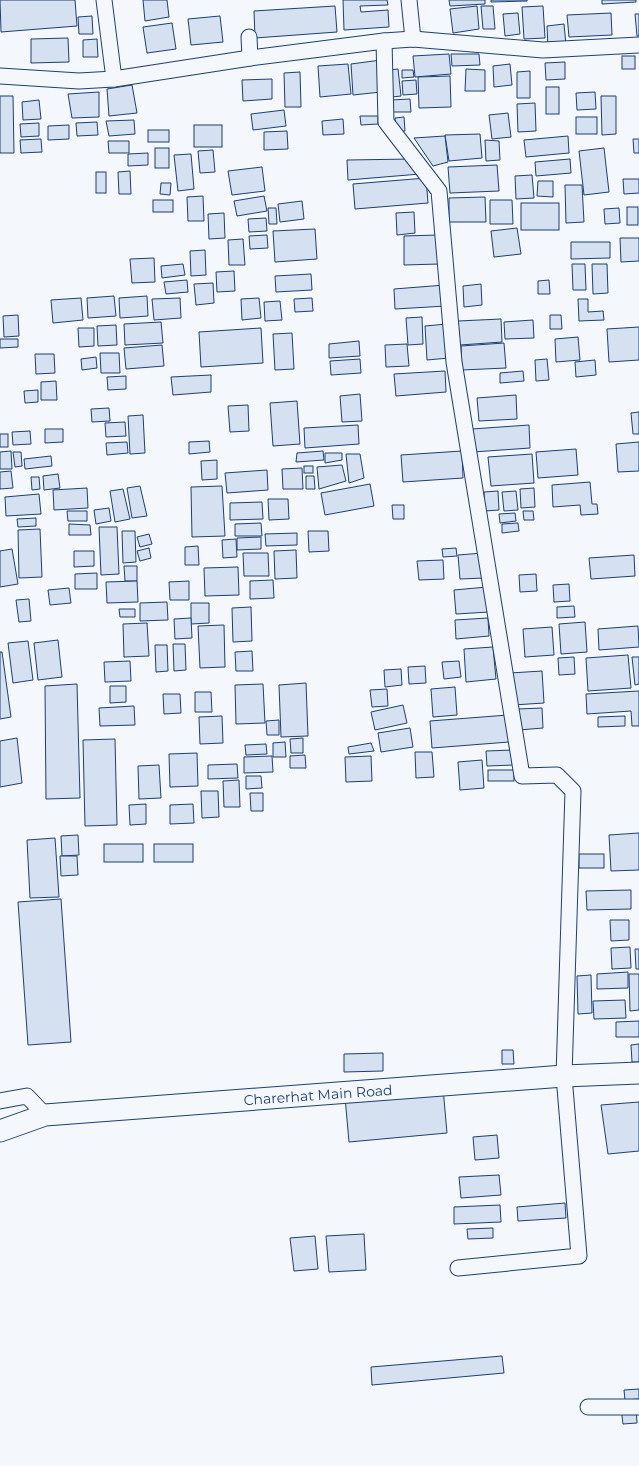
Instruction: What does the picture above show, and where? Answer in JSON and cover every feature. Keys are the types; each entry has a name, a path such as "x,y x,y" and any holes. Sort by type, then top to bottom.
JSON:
{"street":[{"path":"104,0 114,79"},
{"path":"409,0 413,39"},
{"path":"249,37 250,58"},
{"path":"0,76 79,81 114,79 250,58 384,40 413,39 543,50 639,45"},
{"path":"384,40 386,122 439,191 454,362 522,776 557,775 573,790 564,1076 579,1256 458,1268"},
{"name":"Charerhat Main Road","path":"0,1131 45,1115 564,1076 639,1073"},
{"path":"0,1101 28,1096 45,1115"},
{"path":"588,1407 639,1406"}],"building":[{"path":"0,0 75,0 77,26 1,32"},
{"path":"143,0 167,0 169,17 145,21"},
{"path":"343,0 387,0 388,5 360,6 361,12 388,10 389,27 344,30"},
{"path":"449,0 485,0 485,4 450,6"},
{"path":"491,0 527,0 527,1 491,2"},
{"path":"602,0 636,0 636,2 602,4"},
{"path":"335,6 337,32 255,38 254,11"},
{"path":"477,6 479,29 453,33 450,9"},
{"path":"481,6 493,6 495,29 483,29"},
{"path":"543,6 545,38 524,39 522,7"},
{"path":"518,13 520,34 505,36 503,14"},
{"path":"611,13 612,35 569,37 567,15"},
{"path":"635,14 639,14 639,36 637,36"},
{"path":"92,16 93,34 79,34 78,17"},
{"path":"220,16 223,42 191,45 188,19"},
{"path":"172,23 176,49 147,53 143,27"},
{"path":"564,24 566,45 548,47 547,26"},
{"path":"68,38 69,62 31,63 31,39"},
{"path":"97,39 98,57 83,57 83,40"},
{"path":"449,54 451,74 415,77 413,56"},
{"path":"451,54 479,54 480,65 452,66"},
{"path":"622,56 635,56 635,69 622,69"},
{"path":"381,60 381,92 353,95 351,64"},
{"path":"565,62 565,79 546,80 545,63"},
{"path":"348,64 351,94 320,97 318,66"},
{"path":"510,64 512,85 494,87 493,66"},
{"path":"398,69 401,96 392,97 389,70"},
{"path":"466,69 485,70 485,91 465,91"},
{"path":"402,70 413,70 414,77 402,78"},
{"path":"530,71 530,98 517,98 517,72"},
{"path":"300,72 301,107 285,107 284,73"},
{"path":"450,76 451,107 419,108 418,77"},
{"path":"272,79 272,99 243,101 242,80"},
{"path":"416,80 417,94 403,95 402,81"},
{"path":"132,85 137,113 109,116 107,89"},
{"path":"546,87 559,87 559,114 546,114"},
{"path":"99,92 99,117 72,118 68,94"},
{"path":"595,92 596,109 577,110 576,93"},
{"path":"0,96 13,96 14,153 0,153"},
{"path":"601,96 616,96 616,134 602,135"},
{"path":"410,99 411,112 392,112 391,100"},
{"path":"39,100 41,119 23,120 22,102"},
{"path":"535,103 536,131 518,132 517,104"},
{"path":"284,110 286,126 253,130 251,114"},
{"path":"508,113 511,137 492,139 489,115"},
{"path":"360,116 378,116 378,124 361,125"},
{"path":"404,117 405,131 396,132 395,118"},
{"path":"576,117 597,117 597,134 576,134"},
{"path":"343,119 344,134 323,135 322,121"},
{"path":"134,120 135,134 109,136 106,121"},
{"path":"97,122 98,135 77,136 76,123"},
{"path":"39,123 39,136 21,137 20,124"},
{"path":"69,125 69,139 48,140 48,126"},
{"path":"194,125 222,125 222,147 194,147"},
{"path":"148,130 169,130 169,142 148,142"},
{"path":"287,131 288,149 264,150 264,132"},
{"path":"480,134 482,158 449,161 445,135"},
{"path":"445,136 448,162 433,166 414,138"},
{"path":"568,136 569,153 526,157 524,140"},
{"path":"41,139 42,152 21,153 20,140"},
{"path":"633,139 639,139 639,153 634,153"},
{"path":"485,140 499,141 500,160 486,161"},
{"path":"108,141 129,141 129,153 109,153"},
{"path":"155,148 169,148 169,168 155,168"},
{"path":"604,148 609,192 584,195 579,151"},
{"path":"213,150 215,172 200,173 198,151"},
{"path":"148,153 148,165 128,166 128,154"},
{"path":"191,154 194,189 178,191 174,155"},
{"path":"412,159 420,174 348,180 347,160"},
{"path":"570,159 571,173 536,176 535,162"},
{"path":"497,165 499,191 450,193 448,167"},
{"path":"262,167 265,191 232,195 228,171"},
{"path":"130,171 131,194 119,194 118,172"},
{"path":"96,172 106,172 106,193 96,193"},
{"path":"532,175 534,198 516,199 515,176"},
{"path":"426,178 428,203 355,209 353,184"},
{"path":"623,179 639,179 639,193 624,194"},
{"path":"538,181 553,181 553,197 537,196"},
{"path":"161,183 171,183 170,195 160,194"},
{"path":"565,185 582,185 584,222 566,223"},
{"path":"203,196 204,221 188,221 187,197"},
{"path":"264,196 267,211 237,216 234,201"},
{"path":"485,197 486,222 449,222 449,198"},
{"path":"153,200 173,200 173,212 153,212"},
{"path":"490,200 512,200 513,224 490,224"},
{"path":"302,201 304,219 280,222 278,204"},
{"path":"521,203 559,203 559,230 521,230"},
{"path":"627,207 638,207 638,225 627,225"},
{"path":"268,208 276,208 277,224 269,224"},
{"path":"619,208 620,223 605,224 604,209"},
{"path":"414,212 415,233 397,235 396,213"},
{"path":"224,213 225,238 209,239 208,214"},
{"path":"266,218 267,231 249,232 248,219"},
{"path":"517,228 521,254 494,257 491,231"},
{"path":"315,229 317,259 275,262 273,231"},
{"path":"267,235 268,248 250,249 249,236"},
{"path":"438,235 439,264 404,265 404,236"},
{"path":"620,238 639,238 639,261 621,262"},
{"path":"243,239 245,265 229,265 228,240"},
{"path":"571,242 610,242 610,258 571,259"},
{"path":"205,250 206,275 191,276 190,251"},
{"path":"154,258 155,282 132,283 130,259"},
{"path":"183,264 185,275 162,278 161,266"},
{"path":"572,264 585,264 586,290 573,290"},
{"path":"592,264 607,264 608,293 593,294"},
{"path":"234,271 235,291 217,292 216,272"},
{"path":"311,274 312,290 276,292 275,276"},
{"path":"187,280 188,292 166,294 164,282"},
{"path":"549,280 550,294 538,294 538,281"},
{"path":"213,283 214,303 196,305 194,284"},
{"path":"481,284 482,305 464,307 463,286"},
{"path":"445,285 446,306 395,309 394,289"},
{"path":"114,296 116,316 88,318 87,298"},
{"path":"147,296 148,316 120,318 119,298"},
{"path":"81,298 83,320 53,323 51,300"},
{"path":"180,298 181,318 154,320 152,299"},
{"path":"259,298 261,318 242,320 241,299"},
{"path":"312,298 313,311 295,312 294,299"},
{"path":"578,299 588,299 588,312 603,311 604,320 579,321"},
{"path":"280,301 282,320 265,321 264,302"},
{"path":"18,315 19,336 4,337 3,316"},
{"path":"550,315 561,315 562,329 550,329"},
{"path":"422,317 423,344 408,345 406,318"},
{"path":"501,319 502,342 460,345 458,321"},
{"path":"533,320 534,338 505,339 504,322"},
{"path":"161,322 163,343 125,345 124,324"},
{"path":"447,324 449,358 427,360 425,326"},
{"path":"116,325 117,345 98,346 97,326"},
{"path":"639,327 639,360 609,362 607,329"},
{"path":"78,328 94,328 94,346 79,347"},
{"path":"261,328 263,363 201,367 199,332"},
{"path":"292,333 294,369 275,370 273,334"},
{"path":"578,337 580,360 556,362 555,339"},
{"path":"0,339 18,339 18,347 0,348"},
{"path":"359,341 360,356 329,358 329,344"},
{"path":"504,343 506,368 462,370 461,346"},
{"path":"407,344 409,366 386,367 385,345"},
{"path":"162,345 164,366 126,369 124,348"},
{"path":"100,353 119,353 120,373 101,373"},
{"path":"35,354 54,354 55,373 36,374"},
{"path":"96,357 97,368 82,370 81,359"},
{"path":"360,359 361,373 331,375 330,361"},
{"path":"547,359 549,380 536,381 535,360"},
{"path":"595,360 596,375 576,377 575,362"},
{"path":"445,371 446,392 396,396 394,374"},
{"path":"523,371 524,381 500,383 500,373"},
{"path":"211,375 211,392 173,395 171,377"},
{"path":"126,376 126,389 108,390 107,377"},
{"path":"56,381 57,400 41,400 41,382"},
{"path":"38,390 38,402 25,403 24,391"},
{"path":"360,394 362,421 342,422 340,396"},
{"path":"516,395 517,419 479,421 477,398"},
{"path":"297,401 300,444 273,446 270,403"},
{"path":"248,405 249,431 230,432 228,406"},
{"path":"109,408 110,421 92,422 91,409"},
{"path":"639,412 639,434 633,434 631,413"},
{"path":"143,415 145,453 130,454 128,416"},
{"path":"125,422 126,436 106,437 105,423"},
{"path":"358,425 359,444 305,448 304,428"},
{"path":"529,425 530,448 473,452 472,429"},
{"path":"45,429 63,429 63,442 45,443"},
{"path":"30,431 31,444 13,445 12,432"},
{"path":"0,434 8,434 8,447 0,447"},
{"path":"209,441 210,452 189,454 189,442"},
{"path":"127,442 128,453 107,455 106,443"},
{"path":"639,442 639,471 618,472 616,444"},
{"path":"576,449 578,475 538,478 536,452"},
{"path":"11,451 12,469 0,469 0,452"},
{"path":"323,451 324,460 296,462 297,453"},
{"path":"462,451 463,478 403,482 401,455"},
{"path":"13,452 21,452 22,466 15,467"},
{"path":"325,453 342,453 342,460 325,463"},
{"path":"346,454 360,454 364,478 349,483"},
{"path":"532,454 534,483 491,486 488,457"},
{"path":"51,456 52,466 25,469 24,459"},
{"path":"217,460 217,479 202,480 201,461"},
{"path":"342,465 346,481 319,489 317,467"},
{"path":"304,466 313,466 313,473 304,473"},
{"path":"302,468 303,489 283,489 282,469"},
{"path":"267,470 268,490 227,493 225,473"},
{"path":"11,471 13,488 0,489 0,472"},
{"path":"58,474 60,488 44,490 43,476"},
{"path":"306,476 314,476 315,489 306,489"},
{"path":"31,477 39,477 40,489 32,490"},
{"path":"590,482 592,504 597,504 598,514 581,515 580,505 553,507 552,485"},
{"path":"370,484 374,506 325,515 321,493"},
{"path":"140,486 147,516 132,518 127,488"},
{"path":"222,486 225,536 192,537 191,487"},
{"path":"87,488 88,508 54,510 53,490"},
{"path":"534,488 535,507 521,508 520,489"},
{"path":"123,489 130,519 115,522 110,491"},
{"path":"498,491 499,510 485,511 484,492"},
{"path":"516,491 518,510 504,511 502,492"},
{"path":"39,494 41,514 6,516 5,497"},
{"path":"268,499 288,499 289,519 269,520"},
{"path":"262,502 263,519 230,520 230,503"},
{"path":"392,505 404,505 404,519 393,519"},
{"path":"109,508 111,521 96,524 94,510"},
{"path":"67,511 87,511 87,521 68,521"},
{"path":"523,511 533,511 534,520 524,520"},
{"path":"515,513 516,521 500,523 499,514"},
{"path":"36,518 36,526 18,527 17,519"},
{"path":"261,523 262,536 235,536 235,524"},
{"path":"518,523 519,531 502,533 502,524"},
{"path":"69,524 90,525 91,535 69,535"},
{"path":"99,527 117,527 119,574 101,575"},
{"path":"40,529 42,577 19,578 18,530"},
{"path":"122,531 135,531 136,562 123,563"},
{"path":"308,531 328,531 329,551 309,552"},
{"path":"297,533 297,545 266,546 265,534"},
{"path":"149,534 152,544 140,547 137,537"},
{"path":"261,537 261,549 237,550 237,538"},
{"path":"236,539 237,557 223,558 222,540"},
{"path":"198,546 199,565 185,565 185,547"},
{"path":"149,548 151,558 140,561 137,551"},
{"path":"456,548 457,556 443,557 442,549"},
{"path":"12,549 18,584 0,587 0,551"},
{"path":"296,550 297,578 275,579 274,551"},
{"path":"74,551 94,551 94,566 74,567"},
{"path":"243,553 268,553 269,576 244,576"},
{"path":"483,553 484,578 460,579 458,555"},
{"path":"634,555 635,576 591,579 589,558"},
{"path":"443,560 444,579 419,580 417,561"},
{"path":"124,566 137,566 137,581 125,581"},
{"path":"238,567 239,595 205,596 204,568"},
{"path":"97,573 97,589 75,589 75,574"},
{"path":"536,574 537,591 520,592 519,575"},
{"path":"273,580 274,598 250,599 250,581"},
{"path":"137,581 138,602 107,603 106,582"},
{"path":"189,581 189,600 170,600 169,582"},
{"path":"569,584 570,601 554,602 553,585"},
{"path":"487,587 489,612 456,614 454,590"},
{"path":"69,588 71,603 50,605 48,590"},
{"path":"29,599 31,621 19,622 16,600"},
{"path":"167,602 168,620 140,621 140,603"},
{"path":"191,603 209,603 209,623 191,624"},
{"path":"574,606 575,617 557,618 557,607"},
{"path":"251,607 252,641 233,642 232,608"},
{"path":"119,609 135,609 135,617 120,617"},
{"path":"191,618 192,638 175,639 174,619"},
{"path":"488,618 489,636 456,639 455,620"},
{"path":"585,622 587,652 561,654 559,624"},
{"path":"147,623 149,656 124,657 123,624"},
{"path":"224,625 225,667 200,668 198,626"},
{"path":"638,626 639,647 599,650 598,629"},
{"path":"552,627 554,655 525,657 523,629"},
{"path":"58,640 62,677 38,680 34,643"},
{"path":"28,641 33,680 13,683 8,643"},
{"path":"173,644 185,644 186,670 174,671"},
{"path":"155,645 167,645 168,671 156,672"},
{"path":"493,647 496,679 466,682 464,649"},
{"path":"252,651 253,671 236,671 235,652"},
{"path":"0,652 2,652 11,717 0,719"},
{"path":"628,655 631,688 588,691 586,658"},
{"path":"574,657 575,674 559,675 558,658"},
{"path":"632,657 639,657 639,684 635,685"},
{"path":"130,661 131,681 105,682 104,662"},
{"path":"459,661 461,677 444,679 442,662"},
{"path":"425,666 426,683 409,684 408,667"},
{"path":"401,669 402,685 385,687 384,670"},
{"path":"542,671 544,703 513,705 510,673"},
{"path":"306,683 308,736 281,737 279,685"},
{"path":"77,684 80,798 46,799 45,686"},
{"path":"263,684 265,723 236,724 235,685"},
{"path":"110,686 126,686 126,702 110,703"},
{"path":"455,687 457,715 433,717 431,689"},
{"path":"387,689 388,706 372,707 370,690"},
{"path":"639,691 639,726 632,726 631,711 587,714 586,694"},
{"path":"195,692 211,692 212,712 195,712"},
{"path":"163,694 180,694 181,713 164,714"},
{"path":"403,705 407,723 375,730 371,712"},
{"path":"134,706 135,725 100,726 99,708"},
{"path":"542,708 543,728 519,730 518,709"},
{"path":"508,715 509,742 432,748 430,721"},
{"path":"222,716 223,743 200,744 199,717"},
{"path":"625,716 625,726 598,727 598,717"},
{"path":"279,720 279,735 267,735 266,721"},
{"path":"410,728 413,747 381,752 378,733"},
{"path":"17,738 22,783 0,787 0,741"},
{"path":"303,738 303,753 291,753 290,739"},
{"path":"115,739 117,825 85,826 83,740"},
{"path":"285,742 286,757 273,757 273,743"},
{"path":"371,743 374,751 349,754 348,747"},
{"path":"266,744 267,754 246,755 245,745"},
{"path":"514,750 515,765 487,766 486,751"},
{"path":"415,752 432,752 434,777 416,778"},
{"path":"197,753 198,786 170,787 169,754"},
{"path":"305,755 306,768 290,768 290,756"},
{"path":"272,756 273,772 244,773 244,757"},
{"path":"371,756 372,781 346,782 345,757"},
{"path":"482,760 484,788 460,790 458,762"},
{"path":"237,764 238,778 208,779 208,765"},
{"path":"159,765 161,798 139,799 138,766"},
{"path":"488,770 514,770 514,781 488,781"},
{"path":"246,776 261,776 262,788 246,789"},
{"path":"239,780 240,807 224,807 223,781"},
{"path":"201,791 218,791 219,817 202,818"},
{"path":"250,793 263,793 263,811 251,811"},
{"path":"146,804 146,824 130,825 129,805"},
{"path":"193,804 194,823 170,824 170,805"},
{"path":"639,833 639,870 611,871 609,835"},
{"path":"78,835 79,855 62,856 61,836"},
{"path":"55,838 59,897 30,898 27,840"},
{"path":"104,844 143,844 143,862 104,862"},
{"path":"154,844 193,844 193,862 154,862"},
{"path":"579,854 604,854 604,868 579,868"},
{"path":"60,856 77,856 78,875 61,876"},
{"path":"631,890 631,909 587,910 586,891"},
{"path":"61,899 71,1042 28,1045 18,902"},
{"path":"610,920 629,920 629,940 611,941"},
{"path":"630,947 631,968 612,969 611,948"},
{"path":"635,949 639,949 639,969 636,969"},
{"path":"628,972 628,988 597,989 597,974"},
{"path":"629,974 639,974 639,1010 630,1011"},
{"path":"591,975 592,1013 578,1014 577,976"},
{"path":"625,1000 626,1018 594,1019 593,1001"},
{"path":"639,1021 639,1037 616,1037 616,1022"},
{"path":"639,1044 639,1062 632,1062 631,1045"},
{"path":"502,1050 513,1050 514,1064 502,1064"},
{"path":"383,1053 383,1071 344,1072 344,1054"},
{"path":"443,1088 447,1133 349,1142 345,1097"},
{"path":"639,1102 639,1151 608,1154 601,1105"},
{"path":"497,1135 499,1158 475,1160 473,1137"},
{"path":"499,1175 501,1195 461,1198 459,1177"},
{"path":"565,1203 566,1218 518,1221 517,1207"},
{"path":"500,1205 501,1222 454,1224 454,1207"},
{"path":"493,1228 493,1238 468,1239 467,1229"},
{"path":"364,1234 366,1270 329,1272 326,1236"},
{"path":"315,1236 318,1269 294,1271 290,1238"},
{"path":"502,1356 504,1373 372,1385 371,1367"},
{"path":"639,1389 639,1399 625,1400 624,1390"},
{"path":"636,1407 637,1423 623,1424 621,1408"}]}
